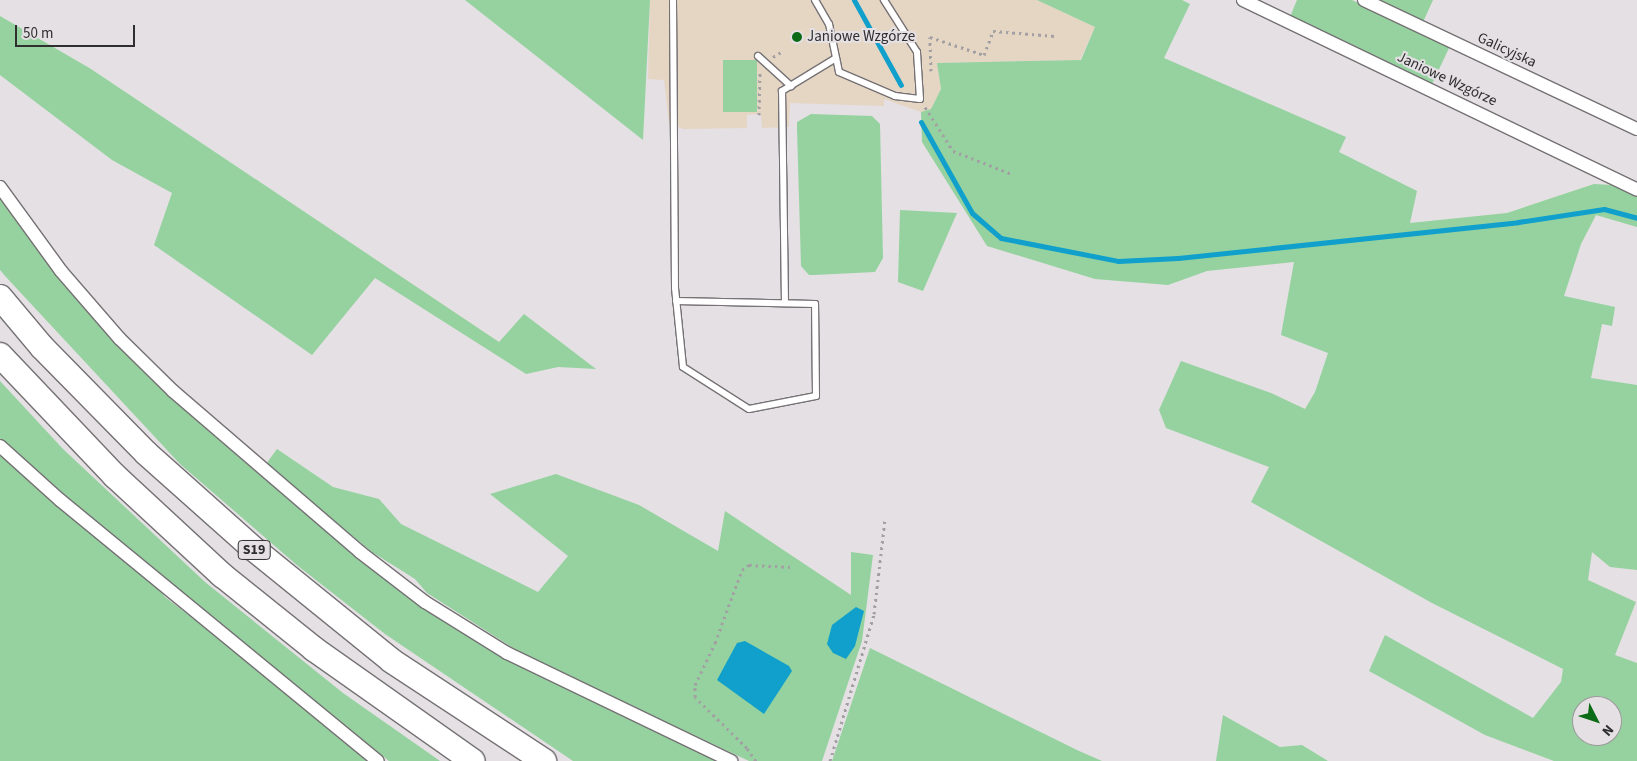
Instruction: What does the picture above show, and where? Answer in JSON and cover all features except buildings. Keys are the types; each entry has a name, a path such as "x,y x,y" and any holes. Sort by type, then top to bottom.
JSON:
{"highway":[{"name":"S19","path":"0,297 42,348 146,453 255,550 392,661 544,761"},
{"name":"S19","path":"0,355 115,476 222,575 322,655 472,761"}],"street":[{"name":"Janiowe Wzgórze","path":"1243,0 1637,190"},
{"name":"Galicyjska","path":"1364,0 1637,129"},
{"path":"0,187 62,270 120,339 173,391 360,552 425,602 507,653 731,761"},
{"path":"0,446 60,500 378,761"}],"lane":[{"path":"673,0 676,301 683,367 749,409 816,396 815,304 676,301"},
{"path":"815,0 829,24 840,72 854,80 895,96 920,99 917,52 884,0"},
{"path":"758,56 791,86"},
{"path":"785,303 782,91 836,58"}],"path":[{"path":"931,73 930,37 984,55 993,30 1056,36"},
{"path":"985,34 991,37"},
{"path":"759,115 760,65 783,51"},
{"path":"920,99 953,151 1012,174"},
{"path":"830,761 874,614 885,519"},
{"path":"756,761 747,748 695,697 694,686 715,643 742,570 749,565 792,567"}],"shaded area":[{"path":"650,0 1037,0 1095,27 1080,60 937,63 941,89 931,109 921,112 884,99 884,106 790,103 789,127 762,128 761,115 756,114 747,115 747,128 683,129 669,123 664,80 648,79"}],"green space":[{"path":"465,0 650,0 643,140"},
{"path":"1037,0 1182,0 1190,4 1164,58 1346,137 1339,152 1417,191 1410,223 1507,213 1594,184 1611,185 1637,197 1637,227 1596,215 1581,244 1564,296 1615,307 1612,326 1602,324 1591,378 1637,385 1637,570 1610,567 1592,552 1588,580 1636,602 1615,655 1637,663 1637,761 1554,761 1485,735 1369,671 1385,635 1533,718 1561,682 1563,669 1432,603 1251,502 1269,467 1166,428 1159,410 1181,361 1271,393 1305,409 1315,392 1328,353 1281,335 1294,262 1207,271 1168,285 1095,279 987,246 922,142 921,112 931,109 941,89 937,63 1081,60 1095,27"},
{"path":"1297,0 1352,0 1450,46 1432,84 1290,17"},
{"path":"1381,0 1433,0 1423,22 1380,2"},
{"path":"0,16 91,69 499,342 524,314 596,369 558,367 526,374 375,278 312,355 154,245 172,193 112,160 0,75"},
{"path":"723,60 757,60 757,112 723,112"},
{"path":"811,114 872,116 880,124 883,258 875,272 809,275 801,266 797,122"},
{"path":"0,199 108,335 358,557 421,607 519,665 716,761 573,761 385,634 298,566 180,464 0,270"},
{"path":"900,210 957,213 923,291 898,282"},
{"path":"0,381 63,449 205,582 343,693 440,761 389,761 101,529 0,439"},
{"path":"277,449 333,487 379,499 401,524 538,592 568,556 490,494 556,474 639,505 718,551 725,511 851,595 851,552 873,555 862,641 822,761 749,761 527,657 427,593 415,579 372,552 266,464"},
{"path":"0,453 152,582 165,597 204,627 216,633 368,761 0,761"},
{"path":"870,648 1079,751 1102,761 832,761"},
{"path":"1223,715 1280,747 1302,745 1328,761 1216,761"}],"water":[{"path":"856,607 864,611 855,646 846,659 833,653 827,644 832,625"},
{"path":"745,641 789,666 792,671 764,714 717,680 737,643"}],"waterway":[{"path":"854,0 901,85"},
{"path":"921,122 972,213 1001,238 1118,261 1178,258 1518,222 1604,209 1637,218"}],"place":[{"name":"Janiowe Wzgórze","path":"797,37"}]}
